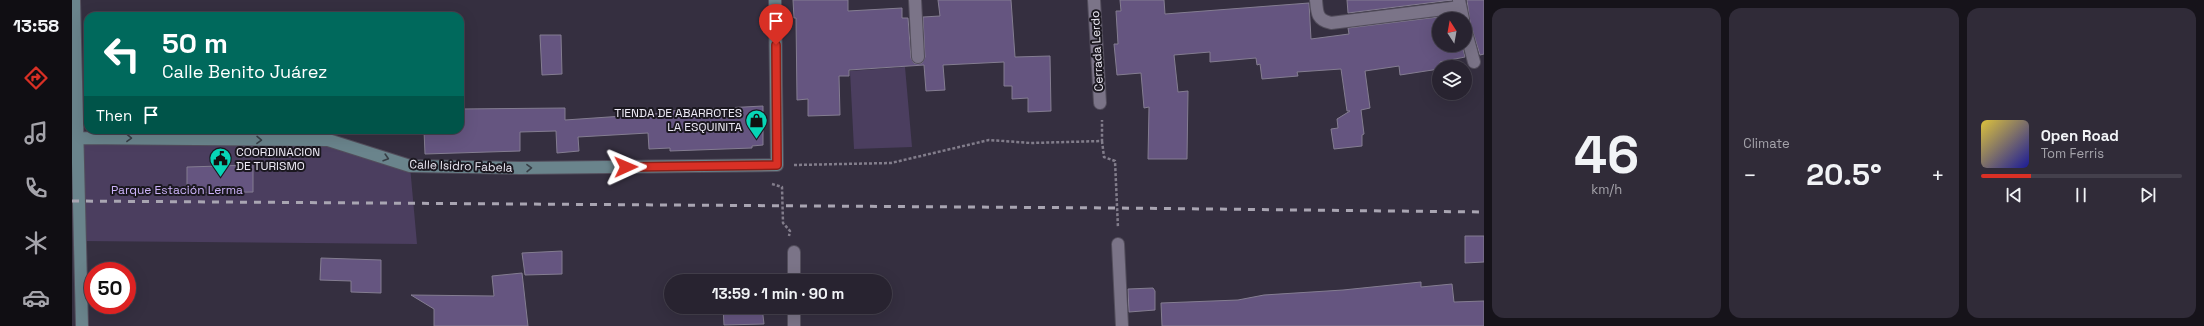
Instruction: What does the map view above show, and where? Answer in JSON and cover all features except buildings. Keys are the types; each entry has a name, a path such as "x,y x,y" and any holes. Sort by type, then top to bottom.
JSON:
{"main road":[{"path":"74,0 76,138 81,220 76,240 82,326"},
{"path":"775,0 777,165"},
{"name":"Calle Isidro Fabela","path":"76,138 328,140 410,166 520,168 777,165"}],"street":[{"path":"915,0 918,57"},
{"name":"Cerrada Lerdo","path":"1094,0 1100,103"},
{"path":"1316,0 1318,16 1323,21 1331,23 1459,3"},
{"path":"1471,52 1474,62"},
{"path":"1118,244 1122,326"},
{"path":"794,252 794,274"},
{"path":"794,314 794,326"}],"path":[{"path":"1100,103 1104,156 1114,161 1118,244"},
{"path":"777,165 891,163 989,140 1031,143 1102,141"},
{"path":"761,165 761,176 765,182 782,187 783,223 790,231 788,240 794,252"}],"green space":[{"path":"905,67 912,147 854,149 850,71"},
{"name":"Parque Estación Lerma","path":"76,138 328,140 410,166 417,244 80,241"}],"railway":[{"path":"72,201 1484,212"}],"place":[{"name":"TIENDA DE ABARROTES LA ESQUINITA","path":"757,140"},
{"name":"COORDINACION DE TURISMO","path":"220,178"}],"route":[{"path":"626,167 777,165 776,45"}]}
